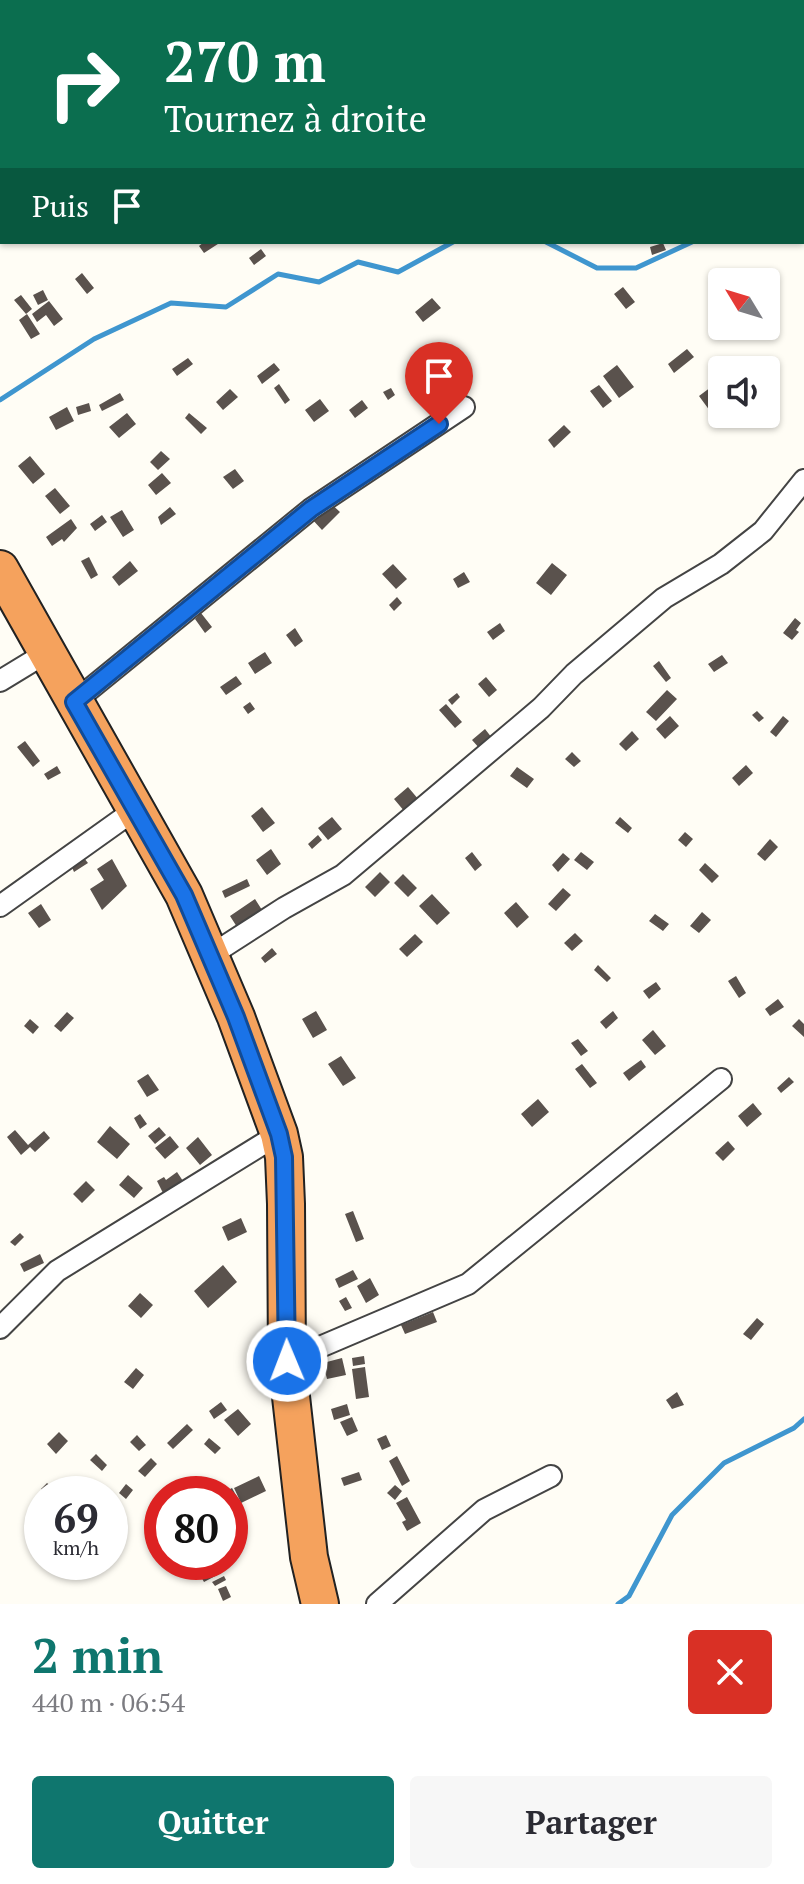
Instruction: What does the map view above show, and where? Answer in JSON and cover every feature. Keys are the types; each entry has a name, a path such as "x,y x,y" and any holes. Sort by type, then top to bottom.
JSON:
{"highway":[{"path":"0,569 184,895 211,955 279,1134 286,1188 287,1361 309,1557 320,1604"}],"street":[{"path":"74,702 311,509 464,407"},
{"path":"211,955 343,875 541,708 574,674 664,598 721,564 763,531 804,480"},
{"path":"0,681 46,653"},
{"path":"0,906 136,809"},
{"path":"287,1361 468,1284 721,1079"},
{"path":"0,1328 57,1271 279,1134"},
{"path":"377,1604 484,1510 551,1476"}],"building":[{"path":"202,244 218,244 204,253 199,246"},
{"path":"663,244 666,250 652,255 650,247"},
{"path":"261,249 266,256 254,265 249,258"},
{"path":"82,273 94,288 87,294 75,279"},
{"path":"623,287 635,302 626,309 614,294"},
{"path":"43,290 48,300 38,305 33,295"},
{"path":"21,295 32,309 26,314 14,300"},
{"path":"432,298 441,308 423,322 415,312"},
{"path":"49,301 63,319 54,326 46,315 37,322 32,314"},
{"path":"27,314 40,334 31,339 19,320"},
{"path":"687,349 694,357 674,373 668,364"},
{"path":"436,353 451,379 434,388 420,363"},
{"path":"188,358 193,364 177,376 172,369"},
{"path":"274,363 280,370 262,384 257,376"},
{"path":"617,365 634,387 619,398 603,376"},
{"path":"279,384 290,400 285,404 274,388"},
{"path":"599,385 612,401 603,408 590,391"},
{"path":"391,388 395,395 388,400 383,392"},
{"path":"230,389 238,397 223,410 216,402"},
{"path":"708,389 708,408 699,396"},
{"path":"120,393 124,400 102,411 99,405"},
{"path":"320,399 329,411 314,422 305,410"},
{"path":"362,400 368,408 355,418 349,410"},
{"path":"89,403 91,411 78,415 76,407"},
{"path":"67,407 74,421 56,430 49,417"},
{"path":"127,413 136,424 119,438 109,427"},
{"path":"189,413 207,428 201,434 185,418"},
{"path":"564,425 571,432 554,448 548,440"},
{"path":"161,451 170,459 158,470 150,462"},
{"path":"30,456 45,474 33,484 18,466"},
{"path":"235,469 244,481 233,489 223,477"},
{"path":"162,473 171,483 156,495 148,485"},
{"path":"55,488 70,506 60,514 45,496"},
{"path":"328,501 340,512 322,530 311,518"},
{"path":"170,507 176,514 161,525 158,517"},
{"path":"122,510 134,530 123,537 110,517"},
{"path":"102,515 107,522 95,531 90,524"},
{"path":"71,519 77,528 64,542 62,539 52,546 46,537"},
{"path":"89,557 98,575 91,579 81,561"},
{"path":"130,561 138,571 119,586 112,577"},
{"path":"552,563 567,575 551,595 536,583"},
{"path":"393,564 407,579 396,589 382,574"},
{"path":"464,572 470,582 458,588 453,579"},
{"path":"397,597 402,603 394,611 389,605"},
{"path":"201,613 212,627 205,633 195,619"},
{"path":"795,618 801,623 796,630 799,632 792,640 783,633"},
{"path":"500,623 505,631 493,640 487,632"},
{"path":"295,628 303,641 295,647 286,635"},
{"path":"265,652 272,663 255,674 248,663"},
{"path":"722,655 728,663 714,672 708,664"},
{"path":"659,661 671,678 666,682 653,666"},
{"path":"236,676 242,684 226,695 220,687"},
{"path":"486,677 497,690 489,697 478,684"},
{"path":"667,690 677,699 656,721 646,712"},
{"path":"457,693 460,697 452,705 448,700"},
{"path":"250,702 255,709 248,714 243,707"},
{"path":"446,704 462,722 455,728 439,710"},
{"path":"757,711 764,718 759,722 752,715"},
{"path":"670,716 679,726 665,739 656,729"},
{"path":"783,716 789,721 776,737 770,732"},
{"path":"485,729 492,738 480,749 472,740"},
{"path":"632,731 639,739 626,751 619,744"},
{"path":"25,741 40,761 33,767 17,747"},
{"path":"572,752 581,761 574,767 565,759"},
{"path":"746,765 753,773 739,786 732,778"},
{"path":"57,766 61,773 48,780 44,774"},
{"path":"517,767 534,779 527,788 510,776"},
{"path":"408,787 419,800 405,812 394,799"},
{"path":"262,807 275,823 263,832 251,816"},
{"path":"332,817 342,829 328,840 318,828"},
{"path":"620,817 632,828 628,833 615,823"},
{"path":"685,832 693,839 686,847 678,840"},
{"path":"318,835 322,840 312,849 308,844"},
{"path":"770,839 778,847 765,861 757,854"},
{"path":"271,849 281,864 267,875 256,860"},
{"path":"472,852 482,865 475,871 465,858"},
{"path":"581,852 594,862 587,870 574,860"},
{"path":"563,853 570,859 558,872 552,865"},
{"path":"84,858 88,863 74,872 71,865"},
{"path":"112,859 127,886 102,910 90,889 104,880 97,869"},
{"path":"705,863 719,876 712,883 699,870"},
{"path":"380,872 390,882 375,897 365,887"},
{"path":"403,874 417,888 408,897 394,883"},
{"path":"247,879 250,886 225,898 222,891"},
{"path":"563,888 571,895 556,911 548,904"},
{"path":"432,894 450,913 437,925 419,906"},
{"path":"255,899 262,910 237,927 230,916"},
{"path":"516,902 529,917 517,928 504,913"},
{"path":"41,904 51,920 39,928 28,913"},
{"path":"702,912 711,920 699,933 690,926"},
{"path":"655,914 669,924 663,931 649,921"},
{"path":"575,933 583,941 572,951 564,943"},
{"path":"415,934 423,942 407,957 399,949"},
{"path":"272,948 277,954 265,963 261,958"},
{"path":"598,965 611,978 607,982 594,970"},
{"path":"736,976 746,993 739,998 728,981"},
{"path":"656,982 661,989 649,999 643,991"},
{"path":"778,999 784,1007 770,1016 765,1009"},
{"path":"316,1011 327,1030 313,1038 302,1019"},
{"path":"613,1011 618,1018 606,1029 600,1022"},
{"path":"67,1012 74,1018 61,1032 54,1026"},
{"path":"30,1019 39,1027 33,1034 24,1026"},
{"path":"799,1019 804,1024 804,1037 792,1026"},
{"path":"653,1030 666,1046 655,1055 642,1040"},
{"path":"578,1039 588,1051 581,1056 571,1043"},
{"path":"341,1056 356,1078 343,1086 328,1064"},
{"path":"641,1060 646,1067 629,1081 623,1073"},
{"path":"582,1064 597,1083 590,1088 575,1069"},
{"path":"148,1074 159,1090 147,1097 137,1081"},
{"path":"789,1077 794,1082 781,1093 777,1088"},
{"path":"538,1099 549,1112 532,1127 521,1114"},
{"path":"753,1103 762,1114 747,1127 738,1116"},
{"path":"140,1114 147,1124 140,1129 134,1118"},
{"path":"110,1126 130,1144 117,1159 97,1142"},
{"path":"159,1127 166,1135 155,1144 148,1136"},
{"path":"15,1130 28,1145 44,1131 50,1138 35,1152 30,1147 21,1155 7,1137"},
{"path":"170,1136 179,1147 165,1159 155,1148"},
{"path":"198,1137 212,1155 200,1165 186,1148"},
{"path":"728,1141 735,1149 723,1161 715,1153"},
{"path":"177,1172 185,1184 165,1197 157,1181 164,1177 166,1180"},
{"path":"128,1175 143,1188 134,1198 119,1185"},
{"path":"86,1181 95,1190 82,1203 73,1194"},
{"path":"353,1211 364,1239 356,1242 345,1214"},
{"path":"241,1218 247,1232 228,1241 222,1227"},
{"path":"20,1233 24,1237 15,1246 10,1242"},
{"path":"40,1254 44,1263 24,1272 20,1264"},
{"path":"223,1265 237,1282 208,1308 194,1291"},
{"path":"353,1270 358,1279 339,1288 335,1279"},
{"path":"370,1278 379,1295 366,1303 357,1286"},
{"path":"140,1293 153,1305 141,1318 128,1306"},
{"path":"346,1297 352,1308 345,1311 339,1301"},
{"path":"433,1312 437,1322 405,1334 401,1325"},
{"path":"757,1318 764,1324 751,1340 743,1334"},
{"path":"364,1356 365,1364 353,1366 352,1358"},
{"path":"342,1358 346,1375 327,1379 323,1363"},
{"path":"365,1367 369,1397 356,1399 352,1369"},
{"path":"136,1368 144,1375 133,1389 124,1382"},
{"path":"677,1392 684,1405 672,1409 666,1400"},
{"path":"221,1402 227,1410 214,1419 209,1411"},
{"path":"347,1404 350,1415 334,1420 331,1409"},
{"path":"238,1409 251,1424 238,1436 224,1420"},
{"path":"352,1417 358,1431 347,1436 340,1422"},
{"path":"187,1424 193,1430 173,1449 167,1443"},
{"path":"59,1432 68,1441 56,1454 47,1444"},
{"path":"137,1435 146,1445 139,1451 130,1442"},
{"path":"386,1435 391,1446 382,1450 377,1439"},
{"path":"209,1438 221,1448 215,1454 204,1444"},
{"path":"96,1454 107,1465 102,1471 90,1460"},
{"path":"397,1456 410,1481 402,1486 389,1461"},
{"path":"151,1458 157,1464 146,1476 138,1471"},
{"path":"359,1472 362,1480 344,1486 341,1478"},
{"path":"259,1476 266,1491 248,1500 248,1481"},
{"path":"395,1485 402,1491 395,1500 387,1493"},
{"path":"407,1497 421,1523 407,1531 402,1522 406,1520 396,1503"},
{"path":"216,1580 226,1580 215,1586 212,1582"},
{"path":"226,1586 231,1597 223,1601 218,1589"}],"waterway":[{"path":"0,400 94,339 171,303 226,307 278,274 319,282 358,262 398,272 449,244"},
{"path":"550,244 597,268 636,268 688,244"},
{"path":"618,1604 629,1596 672,1515 724,1463 794,1428 804,1419"}],"route":[{"path":"287,1361 286,1204 284,1157 279,1134 236,1017 184,895 74,702 311,509 439,424"}]}
